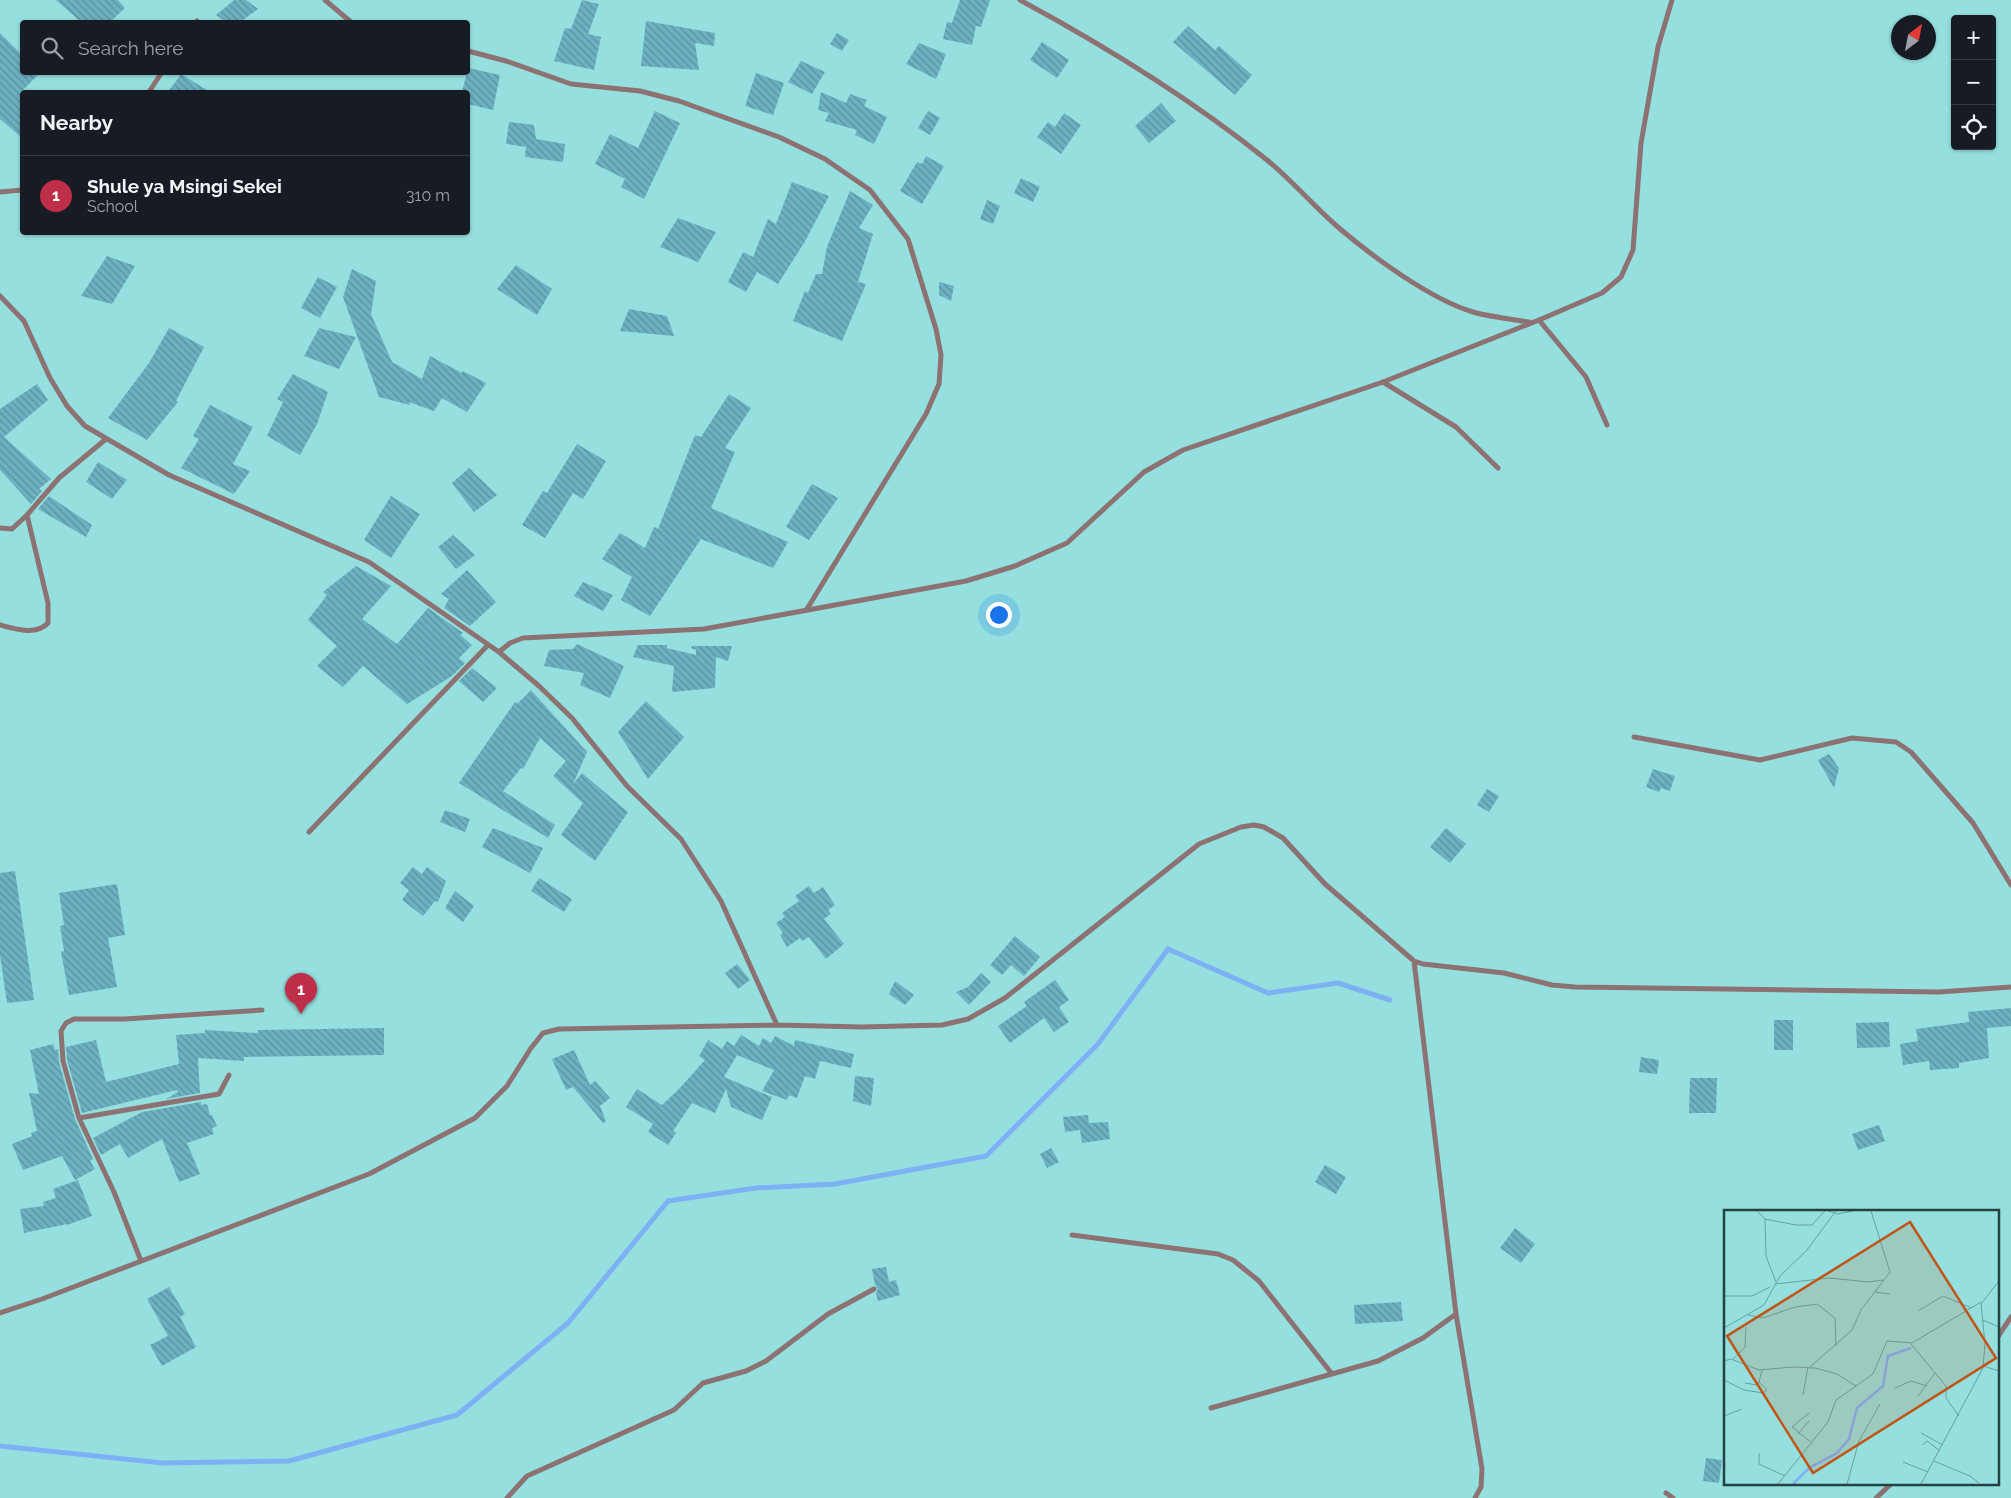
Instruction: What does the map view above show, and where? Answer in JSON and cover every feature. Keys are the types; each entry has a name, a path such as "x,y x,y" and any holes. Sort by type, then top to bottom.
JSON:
{"street":[{"path":"325,0 349,20"},
{"path":"1020,0 1143,70 1234,135 1269,161 1338,228 1390,266 1453,305 1474,312 1530,323"},
{"path":"499,652 510,643 523,638 704,629 966,582 1015,566 1067,543 1144,472 1182,450 1383,382 1539,320 1602,292 1621,277 1634,250 1641,143 1658,47 1672,0"},
{"path":"470,52 506,61 570,84 640,91 679,101 779,137 825,159 870,190 908,240 936,329 941,356 939,384 926,414 807,609"},
{"path":"150,90 160,75"},
{"path":"0,192 20,190"},
{"path":"0,296 24,321 50,378 67,406 85,426 169,475 370,562 499,652 572,718 627,786 681,839 721,901 777,1025"},
{"path":"1539,320 1586,377 1607,425"},
{"path":"1383,382 1456,427 1498,468"},
{"path":"0,528 12,529 27,515 59,478 106,439"},
{"path":"0,625 26,631 44,627 48,622 48,603 27,515"},
{"path":"309,832 488,645"},
{"path":"1634,738 1760,760 1852,738 1896,742 1911,752 1974,823 2011,885"},
{"path":"0,1313 42,1299 369,1174 475,1118 507,1086 543,1033 559,1029 777,1025 862,1027 932,1025 968,1019 1005,998 1199,844 1242,826 1264,827 1283,838 1325,884 1414,961 1435,966 1513,975 1563,986 1939,992 2011,987"},
{"path":"1414,961 1456,1314 1482,1469 1481,1487 1475,1498"},
{"path":"141,1261 114,1192 79,1118 63,1061 61,1031 66,1023 74,1019 125,1019 262,1010"},
{"path":"79,1118 219,1094 230,1075"},
{"path":"1072,1235 1218,1254 1233,1260 1259,1281 1332,1374"},
{"path":"507,1498 527,1476 674,1410 704,1382 746,1371 766,1361 828,1314 874,1288"},
{"path":"1211,1408 1356,1368 1423,1338 1456,1314"},
{"path":"1998,1336 2011,1316"},
{"path":"1876,1498 1888,1486"},
{"path":"1666,1493 1673,1498"}],"building":[{"path":"56,0 118,0 125,8 112,20 79,20"},
{"path":"234,0 246,0 258,9 243,20 223,20 216,15"},
{"path":"582,0 599,4 588,34 601,37 594,70 554,61 565,28 571,29"},
{"path":"960,0 990,0 981,27 976,26 972,45 943,39 947,22 952,23"},
{"path":"646,21 715,33 714,46 695,43 699,70 641,66"},
{"path":"1188,26 1215,50 1219,46 1252,75 1235,95 1173,42"},
{"path":"0,33 20,53 20,75 38,75 23,90 20,90 20,136 0,119"},
{"path":"837,33 849,40 842,51 830,44"},
{"path":"1042,42 1069,60 1057,78 1030,60"},
{"path":"919,43 946,54 936,79 906,64"},
{"path":"801,61 825,72 812,94 788,82"},
{"path":"470,68 500,75 493,110 470,104 470,90 462,90 466,75 470,75"},
{"path":"756,73 784,83 773,115 745,106"},
{"path":"180,75 183,75 207,90 169,90"},
{"path":"821,92 846,103 850,94 867,100 864,106 887,117 874,144 855,135 857,130 825,121 829,113 818,110"},
{"path":"1161,103 1176,121 1149,143 1135,126"},
{"path":"655,111 680,123 644,199 621,187 625,179 595,164 610,134 638,148"},
{"path":"928,111 940,118 930,135 918,128"},
{"path":"1064,113 1081,125 1061,154 1037,137 1048,122 1055,127"},
{"path":"509,122 534,125 536,139 565,144 563,162 525,157 526,147 506,144"},
{"path":"926,156 944,166 922,204 900,191 917,162 922,164"},
{"path":"1021,178 1040,187 1033,202 1014,193"},
{"path":"792,182 829,196 804,243 778,284 757,272 746,292 728,282 743,252 753,257 768,219 776,224"},
{"path":"850,191 873,205 859,228 873,234 858,282 866,284 842,341 793,321 805,291 808,293 816,274 822,274 827,247"},
{"path":"987,200 1000,206 993,224 980,219"},
{"path":"678,218 716,232 698,262 660,247"},
{"path":"107,256 135,266 112,304 81,296"},
{"path":"516,265 552,289 537,315 497,289"},
{"path":"352,269 376,281 371,314 392,362 422,379 430,356 486,383 467,412 442,398 434,411 409,402 410,405 379,397 343,297"},
{"path":"318,277 337,287 320,318 301,308"},
{"path":"939,282 954,286 951,301 939,295"},
{"path":"629,309 667,316 674,336 620,331"},
{"path":"169,328 204,347 176,401 178,402 147,440 108,418 149,363"},
{"path":"319,328 356,337 339,369 304,356"},
{"path":"293,374 328,392 317,424 300,455 267,436 283,402 277,399"},
{"path":"37,384 48,400 4,437 51,479 39,489 42,491 31,504 0,470 0,409"},
{"path":"729,394 751,408 725,448 735,452 711,508 788,542 773,568 701,539 650,616 621,600 632,577 602,559 620,533 645,548 654,527 658,529 695,435 701,437"},
{"path":"210,405 253,427 233,464 250,471 234,494 181,468 199,439 193,436"},
{"path":"577,444 606,461 583,499 573,493 545,538 522,525 543,491 547,493"},
{"path":"98,462 127,480 112,499 86,482"},
{"path":"469,468 497,495 474,512 452,483"},
{"path":"812,484 838,498 809,540 786,527"},
{"path":"49,496 92,525 86,537 38,509"},
{"path":"391,496 420,514 391,558 364,540"},
{"path":"453,535 475,555 456,569 438,547"},
{"path":"356,566 391,586 362,619 397,644 428,608 463,633 460,635 472,645 459,658 465,663 452,676 407,704 363,666 343,687 317,666 337,646 308,620 327,595 323,592"},
{"path":"467,570 496,602 470,626 444,608 449,599 441,594"},
{"path":"583,582 613,595 603,611 574,596"},
{"path":"577,644 624,666 610,698 580,685 584,673 544,666 549,650 573,649"},
{"path":"638,645 667,645 667,648 696,655 696,650 691,648 692,646 732,646 728,661 716,657 715,688 672,692 674,666 633,657"},
{"path":"472,668 497,688 483,702 459,681"},
{"path":"531,690 587,752 573,784 582,773 628,812 595,861 561,835 583,803 553,776 566,761 540,738 523,769 521,768 503,791 555,825 548,838 459,783 515,702 517,704"},
{"path":"646,701 684,737 648,779 618,732"},
{"path":"1829,754 1839,768 1834,788 1818,760"},
{"path":"1653,769 1675,776 1670,791 1661,788 1659,792 1646,787"},
{"path":"1487,789 1499,796 1489,812 1477,805"},
{"path":"445,810 470,819 465,832 440,822"},
{"path":"493,828 543,848 530,873 482,847"},
{"path":"1446,828 1466,844 1450,863 1430,847"},
{"path":"413,867 422,874 427,867 446,881 438,902 435,901 423,916 402,900 409,890 400,883"},
{"path":"15,871 34,1000 7,1003 0,955 0,873"},
{"path":"539,878 572,899 564,912 531,891"},
{"path":"117,884 125,935 108,938 117,987 69,995 61,952 64,951 60,926 64,925 59,893"},
{"path":"809,886 814,893 823,887 835,905 828,910 831,914 824,919 844,944 826,959 809,937 802,941 800,938 787,947 780,935 783,933 776,923 785,917 782,913 799,901 795,896"},
{"path":"455,891 474,906 463,922 445,908"},
{"path":"1015,936 1040,957 1024,976 1011,965 1002,975 990,965"},
{"path":"737,964 750,980 738,989 725,973"},
{"path":"981,973 991,982 969,1005 956,992 968,987"},
{"path":"1055,980 1069,1000 1059,1007 1069,1022 1054,1032 1044,1018 1010,1043 998,1026 1027,1006 1024,1002"},
{"path":"895,981 914,995 905,1005 889,994"},
{"path":"2011,1008 2011,1026 1987,1028 1989,1058 1959,1063 1959,1068 1930,1070 1929,1061 1903,1065 1900,1044 1918,1041 1916,1029 1969,1022 1968,1012"},
{"path":"1774,1020 1793,1020 1793,1050 1774,1050"},
{"path":"1889,1022 1890,1047 1857,1048 1856,1023"},
{"path":"384,1028 384,1055 244,1057 244,1061 198,1058 200,1093 166,1099 178,1092 177,1090 82,1113 67,1060 66,1047 96,1040 106,1082 179,1064 176,1035 205,1033 205,1030 258,1033 258,1030"},
{"path":"741,1035 759,1046 763,1038 771,1043 775,1036 794,1046 795,1040 854,1054 851,1068 820,1061 815,1079 805,1076 797,1098 789,1095 787,1100 762,1091 774,1070 737,1055 724,1077 772,1097 762,1120 731,1107 726,1089 715,1113 692,1103 673,1131 676,1133 668,1145 648,1132 653,1124 626,1107 637,1089 662,1105 705,1060 699,1056 708,1040 722,1049 727,1041 734,1046"},
{"path":"53,1044 55,1050 58,1049 59,1062 75,1119 93,1159 90,1161 95,1169 75,1180 62,1156 23,1170 12,1144 32,1136 31,1133 37,1131 29,1093 39,1094 30,1050"},
{"path":"574,1050 590,1085 595,1081 610,1098 600,1106 606,1121 603,1123 573,1087 566,1090 552,1059"},
{"path":"1641,1057 1659,1060 1657,1074 1639,1072"},
{"path":"855,1076 874,1078 871,1106 853,1101"},
{"path":"1690,1078 1717,1078 1716,1113 1689,1113"},
{"path":"201,1102 201,1105 207,1104 210,1115 212,1115 217,1126 212,1128 214,1134 187,1143 200,1174 179,1182 162,1139 128,1158 120,1144 101,1155 93,1138 142,1112"},
{"path":"1088,1115 1089,1123 1108,1122 1110,1139 1082,1143 1080,1130 1065,1132 1063,1117"},
{"path":"1879,1125 1885,1141 1858,1150 1852,1134"},
{"path":"1051,1148 1059,1162 1047,1168 1040,1154"},
{"path":"1325,1165 1346,1177 1336,1194 1315,1182"},
{"path":"78,1180 92,1216 67,1225 24,1233 20,1209 44,1206 43,1202 56,1198 53,1189"},
{"path":"1515,1228 1535,1244 1521,1263 1500,1248"},
{"path":"886,1267 889,1282 896,1280 900,1295 878,1301 876,1293 878,1289 875,1285 872,1269"},
{"path":"169,1287 185,1314 180,1317 196,1347 162,1366 150,1345 168,1336 147,1299"},
{"path":"1401,1302 1403,1321 1355,1324 1354,1305"},
{"path":"1706,1458 1722,1460 1719,1483 1703,1481"}],"waterway":[{"path":"0,1446 163,1463 289,1461 457,1415 568,1323 668,1201 756,1188 835,1184 986,1156 1098,1044 1168,949 1268,993 1338,983 1390,1000"}],"place":[{"name":"Shule ya Msingi Sekei","path":"301,1014"}]}
